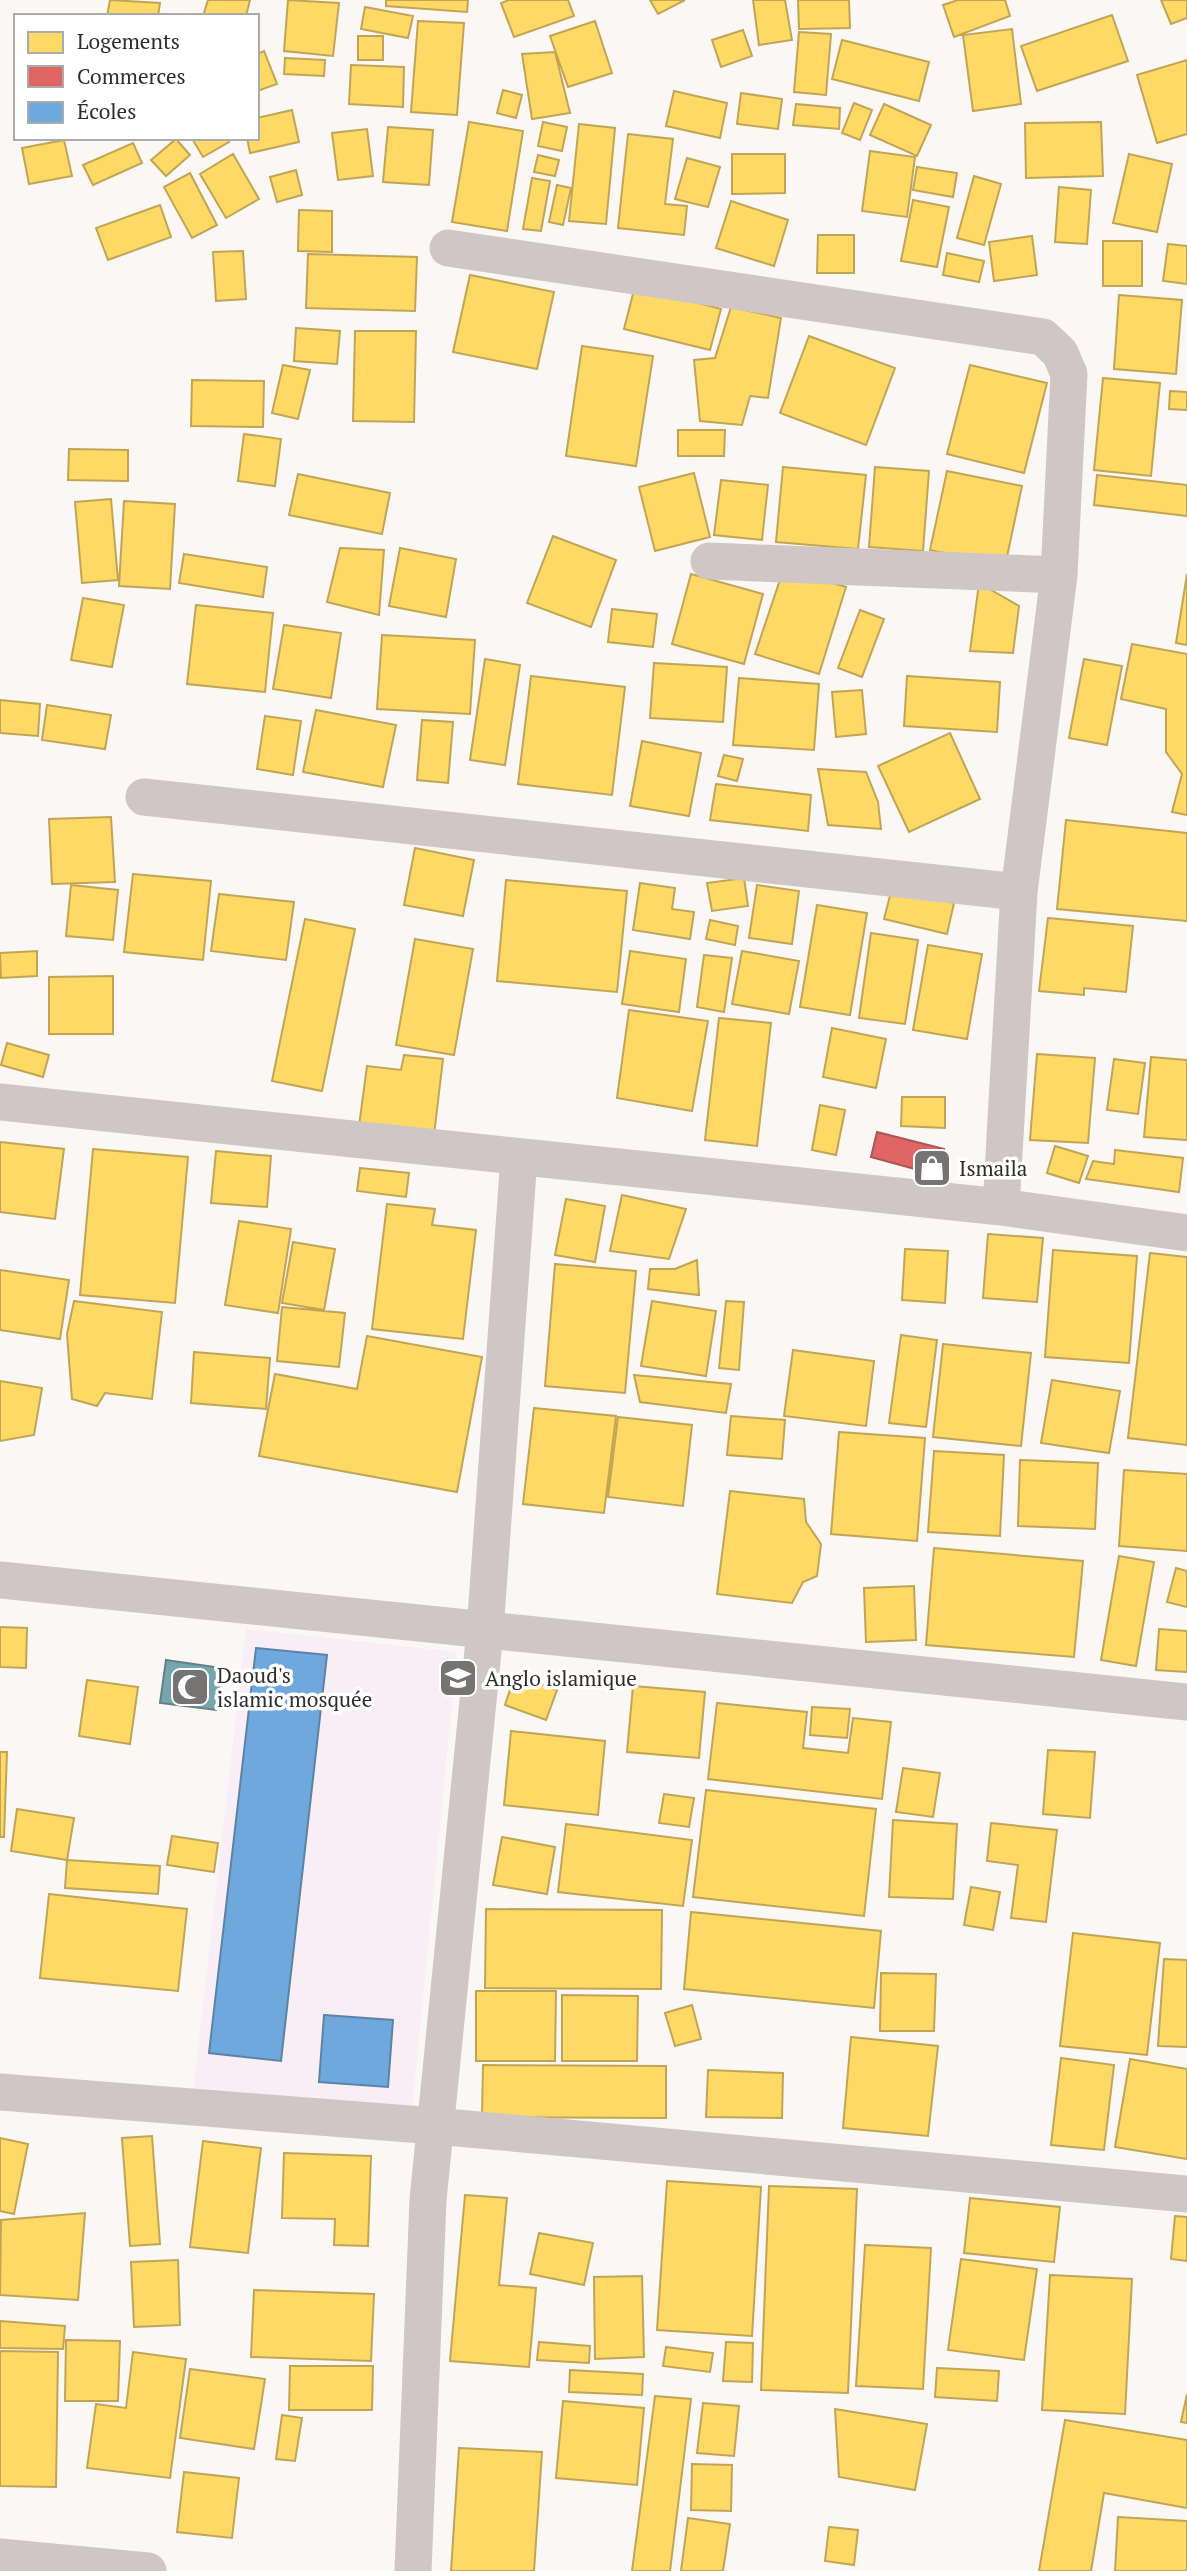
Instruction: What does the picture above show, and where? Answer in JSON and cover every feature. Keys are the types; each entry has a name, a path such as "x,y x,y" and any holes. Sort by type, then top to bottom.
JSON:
{"street":[{"path":"448,248 1043,337 1060,353 1069,374 1059,575 1019,892 1001,1207"},
{"path":"709,561 1059,575"},
{"path":"144,797 1019,892"},
{"path":"0,1102 1001,1207 1187,1233"},
{"path":"413,2571 428,2200 485,1632 519,1157"},
{"path":"0,1580 485,1632 1187,1702"},
{"path":"0,2092 435,2126 1187,2194"},
{"path":"0,2557 60,2567 148,2571"}],"shaded area":[{"path":"246,1629 457,1652 412,2109 193,2092"}],"building: Logements":[{"path":"110,0 160,3 158,14 107,14"},
{"path":"208,0 250,0 246,14 204,14"},
{"path":"288,0 339,3 333,56 284,51"},
{"path":"386,0 468,0 467,12 386,6"},
{"path":"509,0 568,0 574,16 514,37 501,3"},
{"path":"650,0 685,0 658,14"},
{"path":"753,0 785,0 792,40 759,45"},
{"path":"798,0 849,0 850,28 799,29"},
{"path":"958,0 1005,0 1010,16 954,37 943,5"},
{"path":"1161,0 1187,0 1187,18 1171,24"},
{"path":"365,7 413,16 408,38 361,29"},
{"path":"1112,15 1128,61 1037,91 1021,46"},
{"path":"418,21 464,23 457,115 411,112"},
{"path":"595,21 612,73 568,87 550,36"},
{"path":"1012,29 1021,104 973,111 963,35"},
{"path":"743,30 752,56 721,67 712,40"},
{"path":"799,32 831,34 826,95 794,92"},
{"path":"358,36 383,36 383,60 358,60"},
{"path":"842,40 929,62 919,101 832,79"},
{"path":"264,51 277,84 259,90 259,53"},
{"path":"555,52 570,113 532,119 522,54"},
{"path":"285,58 325,60 324,76 284,74"},
{"path":"1187,60 1187,134 1157,143 1137,75"},
{"path":"351,65 404,67 403,107 349,104"},
{"path":"503,90 522,95 516,118 497,113"},
{"path":"674,91 727,103 720,138 666,126"},
{"path":"741,93 782,99 778,129 737,124"},
{"path":"854,103 872,110 860,140 842,133"},
{"path":"796,104 840,108 839,129 793,125"},
{"path":"884,104 931,125 917,156 870,135"},
{"path":"292,110 299,142 250,153 247,140 259,140 259,118"},
{"path":"469,122 523,131 507,231 452,222"},
{"path":"543,122 567,127 562,151 538,146"},
{"path":"1101,122 1103,176 1026,178 1025,123"},
{"path":"579,124 615,128 606,224 569,221"},
{"path":"388,127 433,130 429,185 383,182"},
{"path":"367,129 373,176 338,180 332,133"},
{"path":"628,134 673,139 665,204 687,206 684,235 618,228"},
{"path":"64,140 72,176 29,184 22,148"},
{"path":"175,140 190,155 166,176 151,160"},
{"path":"193,140 228,140 229,142 203,157"},
{"path":"133,143 142,163 93,185 83,165"},
{"path":"870,151 915,157 907,217 862,211"},
{"path":"233,154 259,199 226,218 200,174"},
{"path":"732,154 785,154 785,193 732,194"},
{"path":"1129,154 1172,164 1157,232 1113,223"},
{"path":"538,155 559,160 555,176 534,172"},
{"path":"687,158 720,167 708,207 675,199"},
{"path":"917,167 957,173 953,197 913,190"},
{"path":"296,170 302,195 277,202 270,177"},
{"path":"190,173 217,225 192,238 164,187"},
{"path":"974,176 1001,184 984,245 957,238"},
{"path":"532,178 550,181 541,231 523,229"},
{"path":"557,185 571,188 563,225 549,222"},
{"path":"1059,187 1091,190 1087,244 1055,242"},
{"path":"913,200 949,207 937,267 901,261"},
{"path":"731,201 788,220 774,266 716,248"},
{"path":"160,205 171,237 108,260 96,228"},
{"path":"299,210 332,211 332,252 298,251"},
{"path":"818,235 854,235 854,273 817,273"},
{"path":"1032,236 1037,275 994,281 989,242"},
{"path":"1103,241 1142,241 1142,286 1103,286"},
{"path":"1168,244 1187,246 1187,284 1163,281"},
{"path":"243,251 246,299 216,301 213,252"},
{"path":"947,253 984,261 979,282 943,275"},
{"path":"308,254 417,257 415,311 306,308"},
{"path":"470,275 554,292 537,369 453,352"},
{"path":"635,286 721,309 710,350 624,329"},
{"path":"1119,295 1182,300 1176,374 1114,369"},
{"path":"731,307 781,318 768,398 750,396 742,425 700,421 694,360 715,358"},
{"path":"296,328 340,331 337,364 294,361"},
{"path":"355,331 416,331 414,422 353,421"},
{"path":"809,336 895,368 866,445 780,413"},
{"path":"582,346 653,356 636,466 566,456"},
{"path":"283,365 310,370 298,419 272,413"},
{"path":"970,365 1047,383 1024,473 947,454"},
{"path":"1103,378 1160,383 1151,476 1094,470"},
{"path":"192,380 264,381 263,427 191,426"},
{"path":"1170,391 1187,392 1187,410 1169,409"},
{"path":"678,430 725,430 724,456 678,456"},
{"path":"244,434 281,439 275,486 238,481"},
{"path":"69,449 128,450 128,481 68,480"},
{"path":"783,467 866,475 858,549 776,542"},
{"path":"875,467 929,471 923,551 869,547"},
{"path":"947,471 1022,486 1005,566 930,550"},
{"path":"694,473 710,537 655,551 639,487"},
{"path":"298,474 390,493 382,534 289,515"},
{"path":"1097,475 1187,485 1187,516 1094,505"},
{"path":"721,480 768,485 762,540 714,535"},
{"path":"111,499 118,580 82,583 75,502"},
{"path":"124,501 175,504 170,589 119,586"},
{"path":"553,536 616,560 591,627 527,603"},
{"path":"340,548 384,550 379,615 327,602"},
{"path":"400,548 456,559 446,617 389,606"},
{"path":"184,554 267,567 263,597 179,583"},
{"path":"784,568 846,587 819,674 755,654"},
{"path":"691,574 763,594 744,664 672,644"},
{"path":"1187,574 1187,645 1176,643"},
{"path":"979,583 1019,606 1013,653 970,651"},
{"path":"83,598 124,605 112,667 71,660"},
{"path":"196,605 273,613 265,692 187,684"},
{"path":"612,609 657,614 653,647 608,642"},
{"path":"860,610 884,619 862,677 838,668"},
{"path":"284,625 341,633 331,698 273,689"},
{"path":"382,635 475,640 470,714 377,709"},
{"path":"1132,644 1187,654 1187,815 1172,812 1182,774 1166,752 1166,709 1121,699"},
{"path":"485,659 520,665 505,765 470,760"},
{"path":"1084,659 1122,666 1107,745 1069,738"},
{"path":"654,663 727,667 723,722 650,718"},
{"path":"531,676 625,687 612,795 518,784"},
{"path":"907,676 1000,682 997,732 904,726"},
{"path":"739,678 819,684 814,750 733,745"},
{"path":"862,690 866,734 836,737 832,692"},
{"path":"0,700 40,704 38,736 0,733"},
{"path":"47,705 111,715 105,749 42,740"},
{"path":"316,710 396,725 383,787 303,772"},
{"path":"265,716 301,721 293,775 257,769"},
{"path":"422,720 453,722 448,783 417,780"},
{"path":"950,733 980,799 909,832 878,766"},
{"path":"642,741 701,753 689,816 630,806"},
{"path":"724,755 743,759 737,781 718,776"},
{"path":"818,769 866,772 878,802 881,829 828,825"},
{"path":"716,784 811,795 808,831 710,820"},
{"path":"111,817 115,882 52,884 49,819"},
{"path":"1066,820 1187,833 1187,921 1057,909"},
{"path":"415,848 474,860 463,916 404,905"},
{"path":"133,874 211,881 203,960 124,952"},
{"path":"744,878 748,906 712,911 707,883"},
{"path":"506,880 627,891 617,992 497,981"},
{"path":"640,883 675,888 672,909 694,912 690,939 633,930"},
{"path":"71,885 118,890 113,940 66,936"},
{"path":"757,885 799,891 792,944 749,938"},
{"path":"892,888 954,903 947,934 884,919"},
{"path":"219,894 294,902 286,960 211,951"},
{"path":"817,905 867,913 850,1015 800,1007"},
{"path":"1048,918 1133,926 1126,992 1084,988 1084,995 1039,991"},
{"path":"305,919 355,929 322,1091 272,1081"},
{"path":"710,920 738,926 735,945 706,939"},
{"path":"871,933 918,940 905,1024 859,1018"},
{"path":"415,939 473,949 454,1055 396,1045"},
{"path":"928,945 982,954 967,1039 913,1030"},
{"path":"37,951 37,976 1,978 0,953"},
{"path":"630,951 686,959 679,1012 622,1004"},
{"path":"742,951 799,961 789,1014 732,1004"},
{"path":"704,955 732,958 724,1012 697,1007"},
{"path":"113,976 113,1034 49,1034 49,977"},
{"path":"629,1010 708,1021 692,1111 617,1098"},
{"path":"719,1018 771,1023 757,1146 705,1140"},
{"path":"832,1028 886,1039 876,1088 823,1077"},
{"path":"7,1043 49,1055 43,1077 1,1065"},
{"path":"1037,1054 1095,1058 1088,1143 1030,1140"},
{"path":"404,1055 443,1059 434,1135 359,1126 367,1066 401,1070"},
{"path":"1151,1057 1187,1060 1187,1140 1144,1137"},
{"path":"1114,1059 1145,1063 1138,1114 1107,1110"},
{"path":"902,1097 945,1097 945,1128 901,1126"},
{"path":"820,1105 845,1110 836,1155 812,1150"},
{"path":"0,1142 64,1149 55,1219 0,1212"},
{"path":"1055,1146 1088,1156 1079,1183 1047,1173"},
{"path":"93,1149 188,1157 175,1303 80,1295"},
{"path":"1115,1150 1183,1158 1179,1192 1086,1179 1093,1161 1114,1164"},
{"path":"216,1151 271,1156 267,1207 211,1203"},
{"path":"360,1168 409,1173 406,1197 357,1191"},
{"path":"622,1195 686,1209 669,1259 610,1251"},
{"path":"566,1199 605,1206 595,1262 555,1255"},
{"path":"387,1204 435,1209 432,1225 476,1230 463,1339 372,1329"},
{"path":"239,1221 291,1229 278,1313 225,1305"},
{"path":"988,1234 1043,1238 1037,1302 983,1298"},
{"path":"293,1242 335,1249 324,1310 282,1303"},
{"path":"905,1249 948,1251 945,1303 902,1300"},
{"path":"1053,1250 1137,1256 1129,1363 1045,1357"},
{"path":"1150,1253 1187,1257 1187,1445 1128,1438"},
{"path":"697,1260 699,1295 648,1289 650,1269 675,1269"},
{"path":"555,1264 636,1271 625,1393 545,1386"},
{"path":"0,1270 69,1280 60,1339 0,1330"},
{"path":"74,1301 162,1312 152,1399 105,1393 97,1406 72,1399 67,1334"},
{"path":"652,1301 716,1311 706,1376 641,1366"},
{"path":"726,1301 744,1302 739,1370 719,1368"},
{"path":"282,1307 345,1313 339,1367 277,1361"},
{"path":"901,1335 937,1340 926,1427 889,1423"},
{"path":"367,1336 482,1357 457,1492 259,1456 275,1374 357,1389"},
{"path":"943,1344 1031,1353 1021,1446 933,1437"},
{"path":"793,1350 874,1361 866,1426 784,1416"},
{"path":"194,1352 270,1358 266,1409 191,1403"},
{"path":"634,1375 731,1384 726,1413 640,1402"},
{"path":"1052,1380 1120,1391 1109,1453 1041,1443"},
{"path":"0,1381 42,1388 34,1435 0,1441"},
{"path":"534,1408 616,1416 604,1513 523,1504"},
{"path":"731,1416 785,1420 782,1459 727,1455"},
{"path":"618,1417 692,1425 683,1506 608,1497"},
{"path":"839,1432 925,1438 917,1541 831,1534"},
{"path":"934,1451 1004,1455 1000,1536 928,1532"},
{"path":"1020,1460 1098,1463 1095,1529 1018,1526"},
{"path":"1124,1470 1187,1474 1187,1551 1119,1546"},
{"path":"730,1491 804,1499 806,1522 821,1544 817,1576 803,1582 792,1603 717,1594"},
{"path":"934,1548 1083,1561 1074,1657 926,1645"},
{"path":"1119,1556 1154,1562 1136,1666 1101,1660"},
{"path":"1176,1568 1187,1571 1187,1607 1167,1602"},
{"path":"914,1586 916,1640 866,1642 864,1588"},
{"path":"0,1627 27,1628 26,1668 0,1667"},
{"path":"1159,1629 1187,1631 1187,1672 1156,1670"},
{"path":"515,1675 557,1690 546,1720 505,1705"},
{"path":"87,1680 138,1687 130,1744 79,1736"},
{"path":"633,1686 705,1692 699,1758 627,1752"},
{"path":"717,1703 807,1712 803,1748 848,1753 853,1718 891,1722 882,1799 708,1779"},
{"path":"812,1707 850,1709 847,1738 810,1735"},
{"path":"511,1731 605,1741 598,1815 504,1805"},
{"path":"1048,1750 1095,1752 1090,1818 1043,1814"},
{"path":"0,1752 7,1752 4,1837 0,1837"},
{"path":"903,1768 940,1773 933,1817 896,1812"},
{"path":"706,1790 876,1809 864,1916 693,1897"},
{"path":"664,1794 694,1798 689,1827 659,1823"},
{"path":"17,1809 74,1818 67,1860 11,1851"},
{"path":"893,1820 957,1824 953,1899 889,1897"},
{"path":"991,1823 1057,1830 1046,1922 1011,1918 1018,1865 987,1861"},
{"path":"566,1824 692,1840 683,1906 558,1892"},
{"path":"172,1836 218,1843 214,1872 167,1865"},
{"path":"502,1837 555,1847 547,1894 493,1885"},
{"path":"67,1860 160,1866 158,1894 65,1888"},
{"path":"971,1887 1000,1892 993,1930 964,1925"},
{"path":"49,1894 187,1909 178,1991 40,1978"},
{"path":"486,1909 662,1910 661,1989 485,1988"},
{"path":"691,1912 881,1931 874,2008 684,1989"},
{"path":"1073,1933 1160,1943 1147,2055 1060,2046"},
{"path":"1164,1959 1187,1960 1187,2047 1158,2046"},
{"path":"881,1973 936,1974 934,2031 880,2031"},
{"path":"476,1991 556,1991 555,2061 476,2061"},
{"path":"562,1995 638,1996 637,2061 562,2061"},
{"path":"692,2005 701,2039 675,2046 665,2013"},
{"path":"851,2037 938,2046 928,2136 843,2128"},
{"path":"1061,2058 1114,2065 1104,2150 1051,2145"},
{"path":"1130,2059 1187,2069 1187,2159 1115,2147"},
{"path":"483,2065 666,2066 666,2118 482,2117"},
{"path":"708,2070 783,2073 782,2118 706,2117"},
{"path":"152,2136 160,2244 130,2246 122,2138"},
{"path":"0,2138 28,2144 14,2214 0,2211"},
{"path":"203,2141 261,2148 248,2253 190,2247"},
{"path":"284,2153 371,2156 368,2246 334,2245 335,2219 282,2218"},
{"path":"667,2181 761,2187 752,2336 657,2330"},
{"path":"769,2186 857,2189 848,2393 761,2390"},
{"path":"465,2195 507,2198 499,2285 536,2288 529,2367 450,2361"},
{"path":"970,2198 1060,2207 1054,2262 964,2253"},
{"path":"85,2213 78,2300 0,2295 1,2220"},
{"path":"1175,2216 1187,2217 1187,2261 1171,2259"},
{"path":"539,2233 593,2243 584,2285 530,2274"},
{"path":"865,2245 931,2248 923,2389 856,2386"},
{"path":"961,2259 1037,2269 1024,2360 948,2350"},
{"path":"178,2260 180,2325 134,2327 131,2262"},
{"path":"1050,2275 1132,2279 1125,2414 1042,2410"},
{"path":"642,2276 644,2357 595,2359 594,2277"},
{"path":"254,2290 374,2294 371,2361 251,2357"},
{"path":"0,2321 65,2326 63,2349 0,2348"},
{"path":"66,2340 120,2341 118,2401 65,2401"},
{"path":"539,2342 590,2346 589,2363 537,2360"},
{"path":"726,2342 753,2343 752,2382 723,2381"},
{"path":"666,2347 713,2353 710,2372 663,2366"},
{"path":"0,2351 58,2352 56,2487 0,2486"},
{"path":"133,2352 186,2359 170,2478 87,2468 96,2404 126,2408"},
{"path":"290,2366 373,2366 372,2410 289,2410"},
{"path":"937,2368 999,2371 997,2401 935,2397"},
{"path":"190,2369 265,2379 254,2449 180,2438"},
{"path":"570,2370 643,2374 642,2395 569,2392"},
{"path":"1187,2394 1187,2423 1181,2422"},
{"path":"655,2396 691,2399 670,2571 632,2571"},
{"path":"563,2401 644,2408 637,2485 556,2478"},
{"path":"703,2403 739,2406 734,2456 697,2453"},
{"path":"835,2409 927,2424 915,2490 839,2477"},
{"path":"282,2415 302,2418 295,2461 276,2459"},
{"path":"1065,2420 1187,2440 1187,2508 1104,2493 1091,2571 1039,2571"},
{"path":"459,2448 542,2452 534,2571 451,2571"},
{"path":"692,2464 732,2465 731,2511 691,2510"},
{"path":"184,2472 239,2478 232,2538 177,2532"},
{"path":"1118,2517 1187,2521 1187,2571 1115,2571"},
{"path":"688,2518 730,2524 723,2571 681,2571"},
{"path":"829,2527 858,2530 854,2565 825,2561"}],"building: Commerces":[{"path":"877,1132 944,1149 937,1175 871,1157"}],"building: Écoles":[{"path":"256,1648 327,1655 281,2061 209,2053"},
{"path":"324,2015 393,2020 388,2087 319,2082"}],"building: Public":[{"path":"166,1660 222,1668 216,1710 160,1703"}],"place":[{"name":"Ismaila","path":"932,1168"},
{"name":"Anglo islamique","path":"458,1678"},
{"name":"Daoud's islamic mosquée","path":"190,1687"}]}
